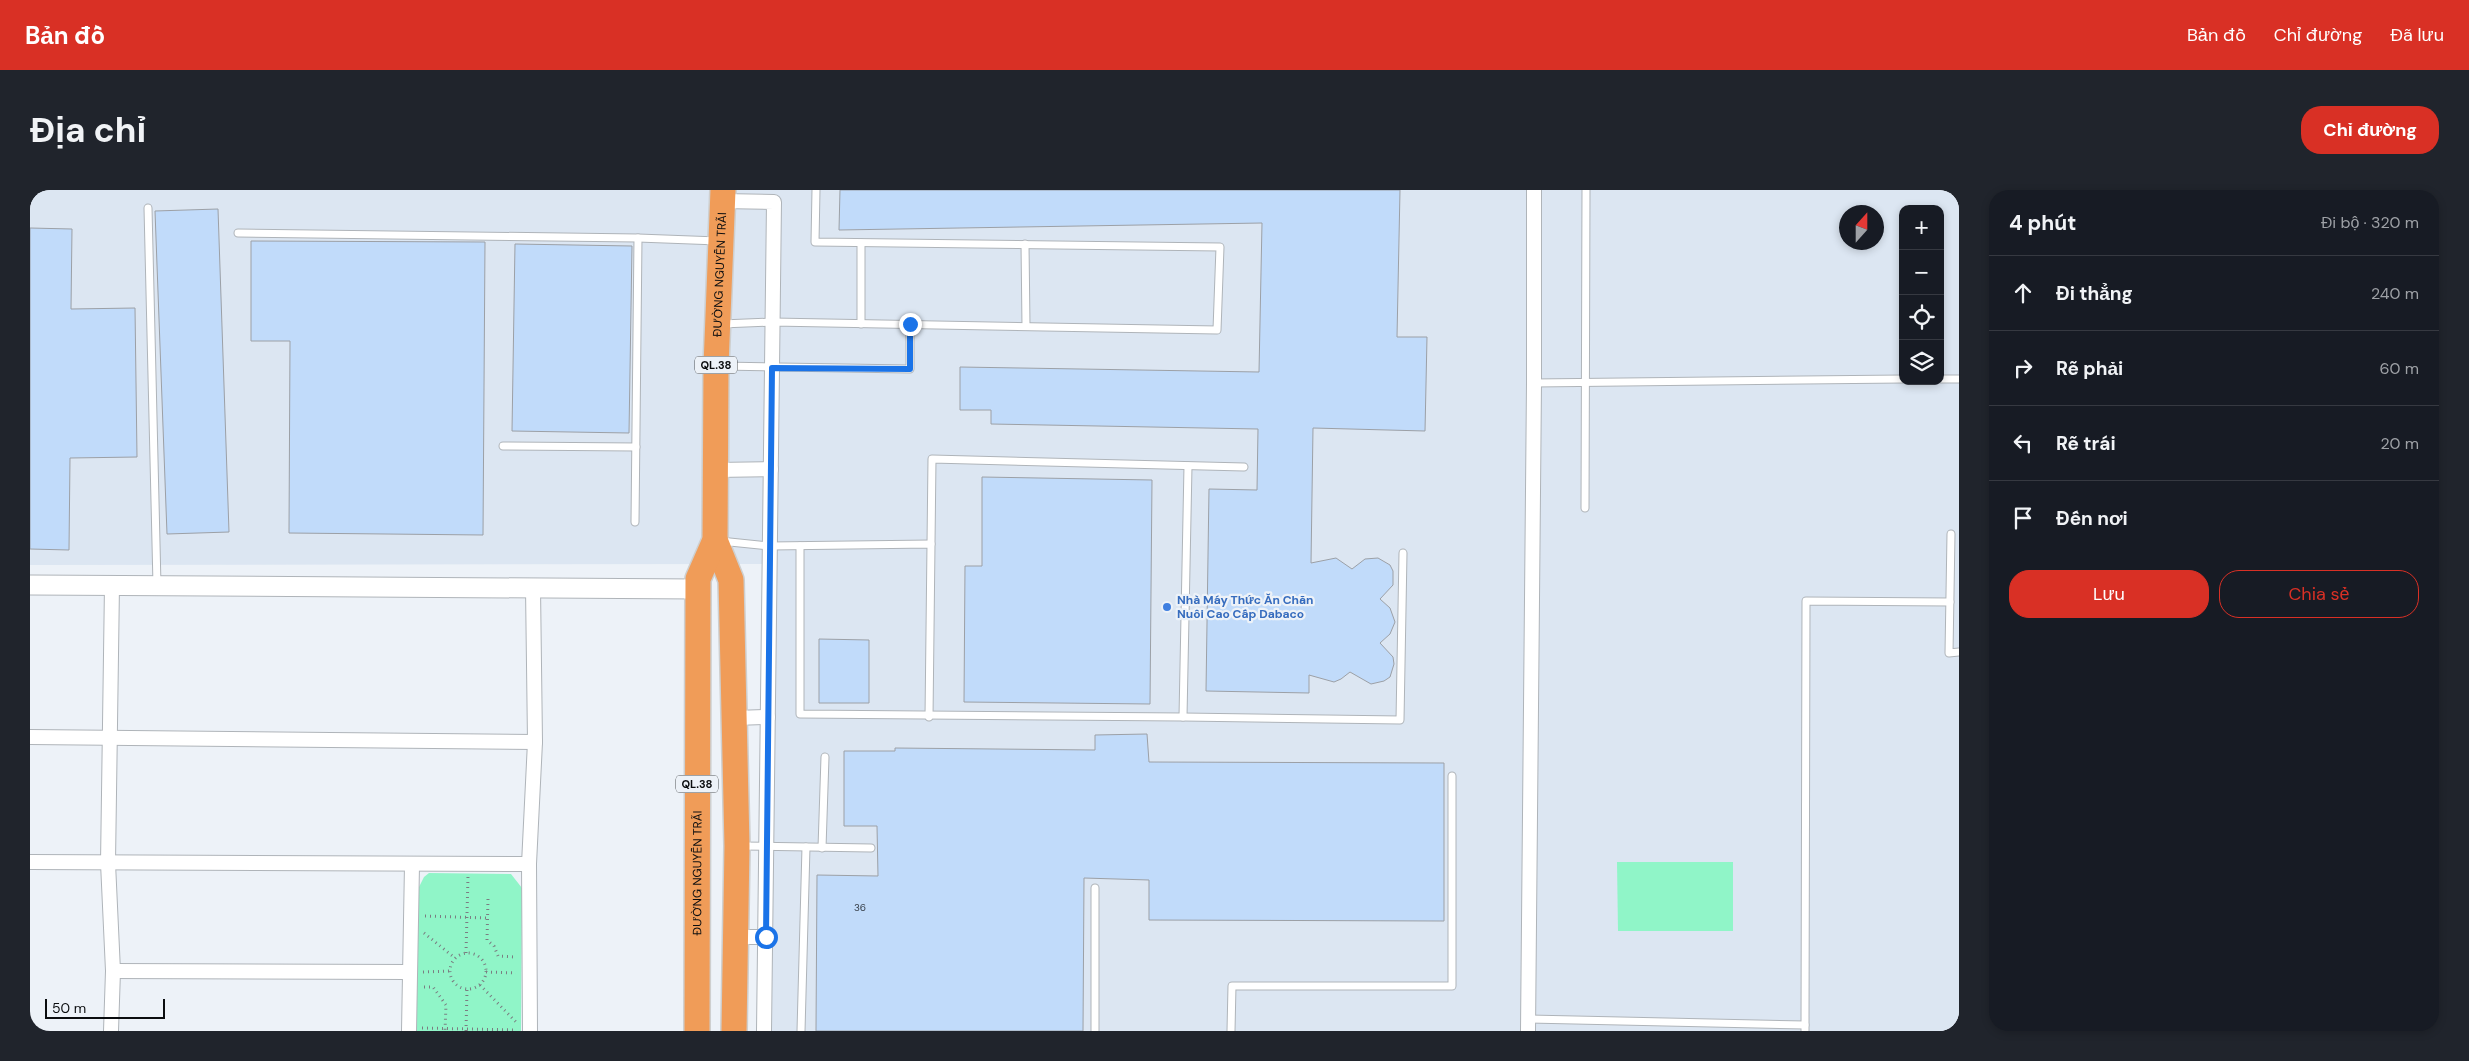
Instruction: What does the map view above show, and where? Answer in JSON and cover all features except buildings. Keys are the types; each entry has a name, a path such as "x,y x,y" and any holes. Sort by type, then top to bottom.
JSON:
{"highway":[{"name":"ĐƯỜNG NGUYỄN TRÃI","path":"722,195 716,366 715,540 731,580 737,846 734,1031"},
{"name":"ĐƯỜNG NGUYỄN TRÃI","path":"697,1031 697,589 698,579 715,540"}],"street":[{"path":"1528,1025 1534,190"},
{"path":"722,195 774,196 764,1031"},
{"path":"716,470 771,469"},
{"path":"30,585 697,589"},
{"path":"111,1031 112,971 108,863 112,586"},
{"path":"530,1031 529,864 535,742 533,588"},
{"path":"735,718 768,717"},
{"path":"30,737 535,742"},
{"path":"30,862 529,864"},
{"path":"412,864 413,1029"},
{"path":"735,937 766,937"},
{"path":"112,971 413,972"}],"lane":[{"path":"717,324 773,322 1217,330 1220,247 815,242 816,190"},
{"path":"1585,508 1586,190"},
{"path":"148,208 157,586"},
{"path":"238,233 638,238 721,241"},
{"path":"635,522 638,238"},
{"path":"861,243 861,324"},
{"path":"1025,244 1026,326"},
{"path":"716,366 910,369 910,324"},
{"path":"1534,383 1899,379"},
{"path":"1944,379 1959,379"},
{"path":"503,446 636,447"},
{"path":"929,716 932,459 1244,467"},
{"path":"1183,717 1188,466"},
{"path":"1951,534 1949,653 1959,652"},
{"path":"715,540 770,546 931,544"},
{"path":"800,546 800,714 929,716 1400,720 1404,553"},
{"path":"1528,1025 1805,1028 1806,601 1950,602"},
{"path":"822,848 825,757"},
{"path":"1231,1031 1232,986 1452,986 1452,776"},
{"path":"737,846 871,848"},
{"path":"801,1031 806,847"},
{"path":"1095,888 1095,1031"}],"path":[{"path":"466,953 468,876"},
{"path":"488,899 486,940 494,946 498,956 518,957"},
{"path":"418,916 487,918"},
{"path":"418,928 455,958"},
{"path":"466,953 472,953 482,959 486,972 480,985 467,989 457,986 453,981 450,971 451,963 455,958 466,953"},
{"path":"413,972 450,971"},
{"path":"486,972 517,973"},
{"path":"480,985 517,1023"},
{"path":"417,986 433,987 446,1005 445,1030"},
{"path":"466,1030 467,989"},
{"path":"413,1029 517,1030"}],"shaded area":[{"path":"30,190 1959,190 1959,1031 769,1031 776,564 30,565"}],"green space":[{"path":"1617,862 1733,862 1733,931 1618,931"},
{"path":"429,873 511,874 522,888 521,1031 415,1031 418,889 424,877"}],"place":[{"name":"Nhà Máy Thức Ăn Chăn Nuôi Cao Cấp Dabaco","path":"1167,607"}],"route":[{"path":"766,937 772,368 910,369 910,324"}]}
